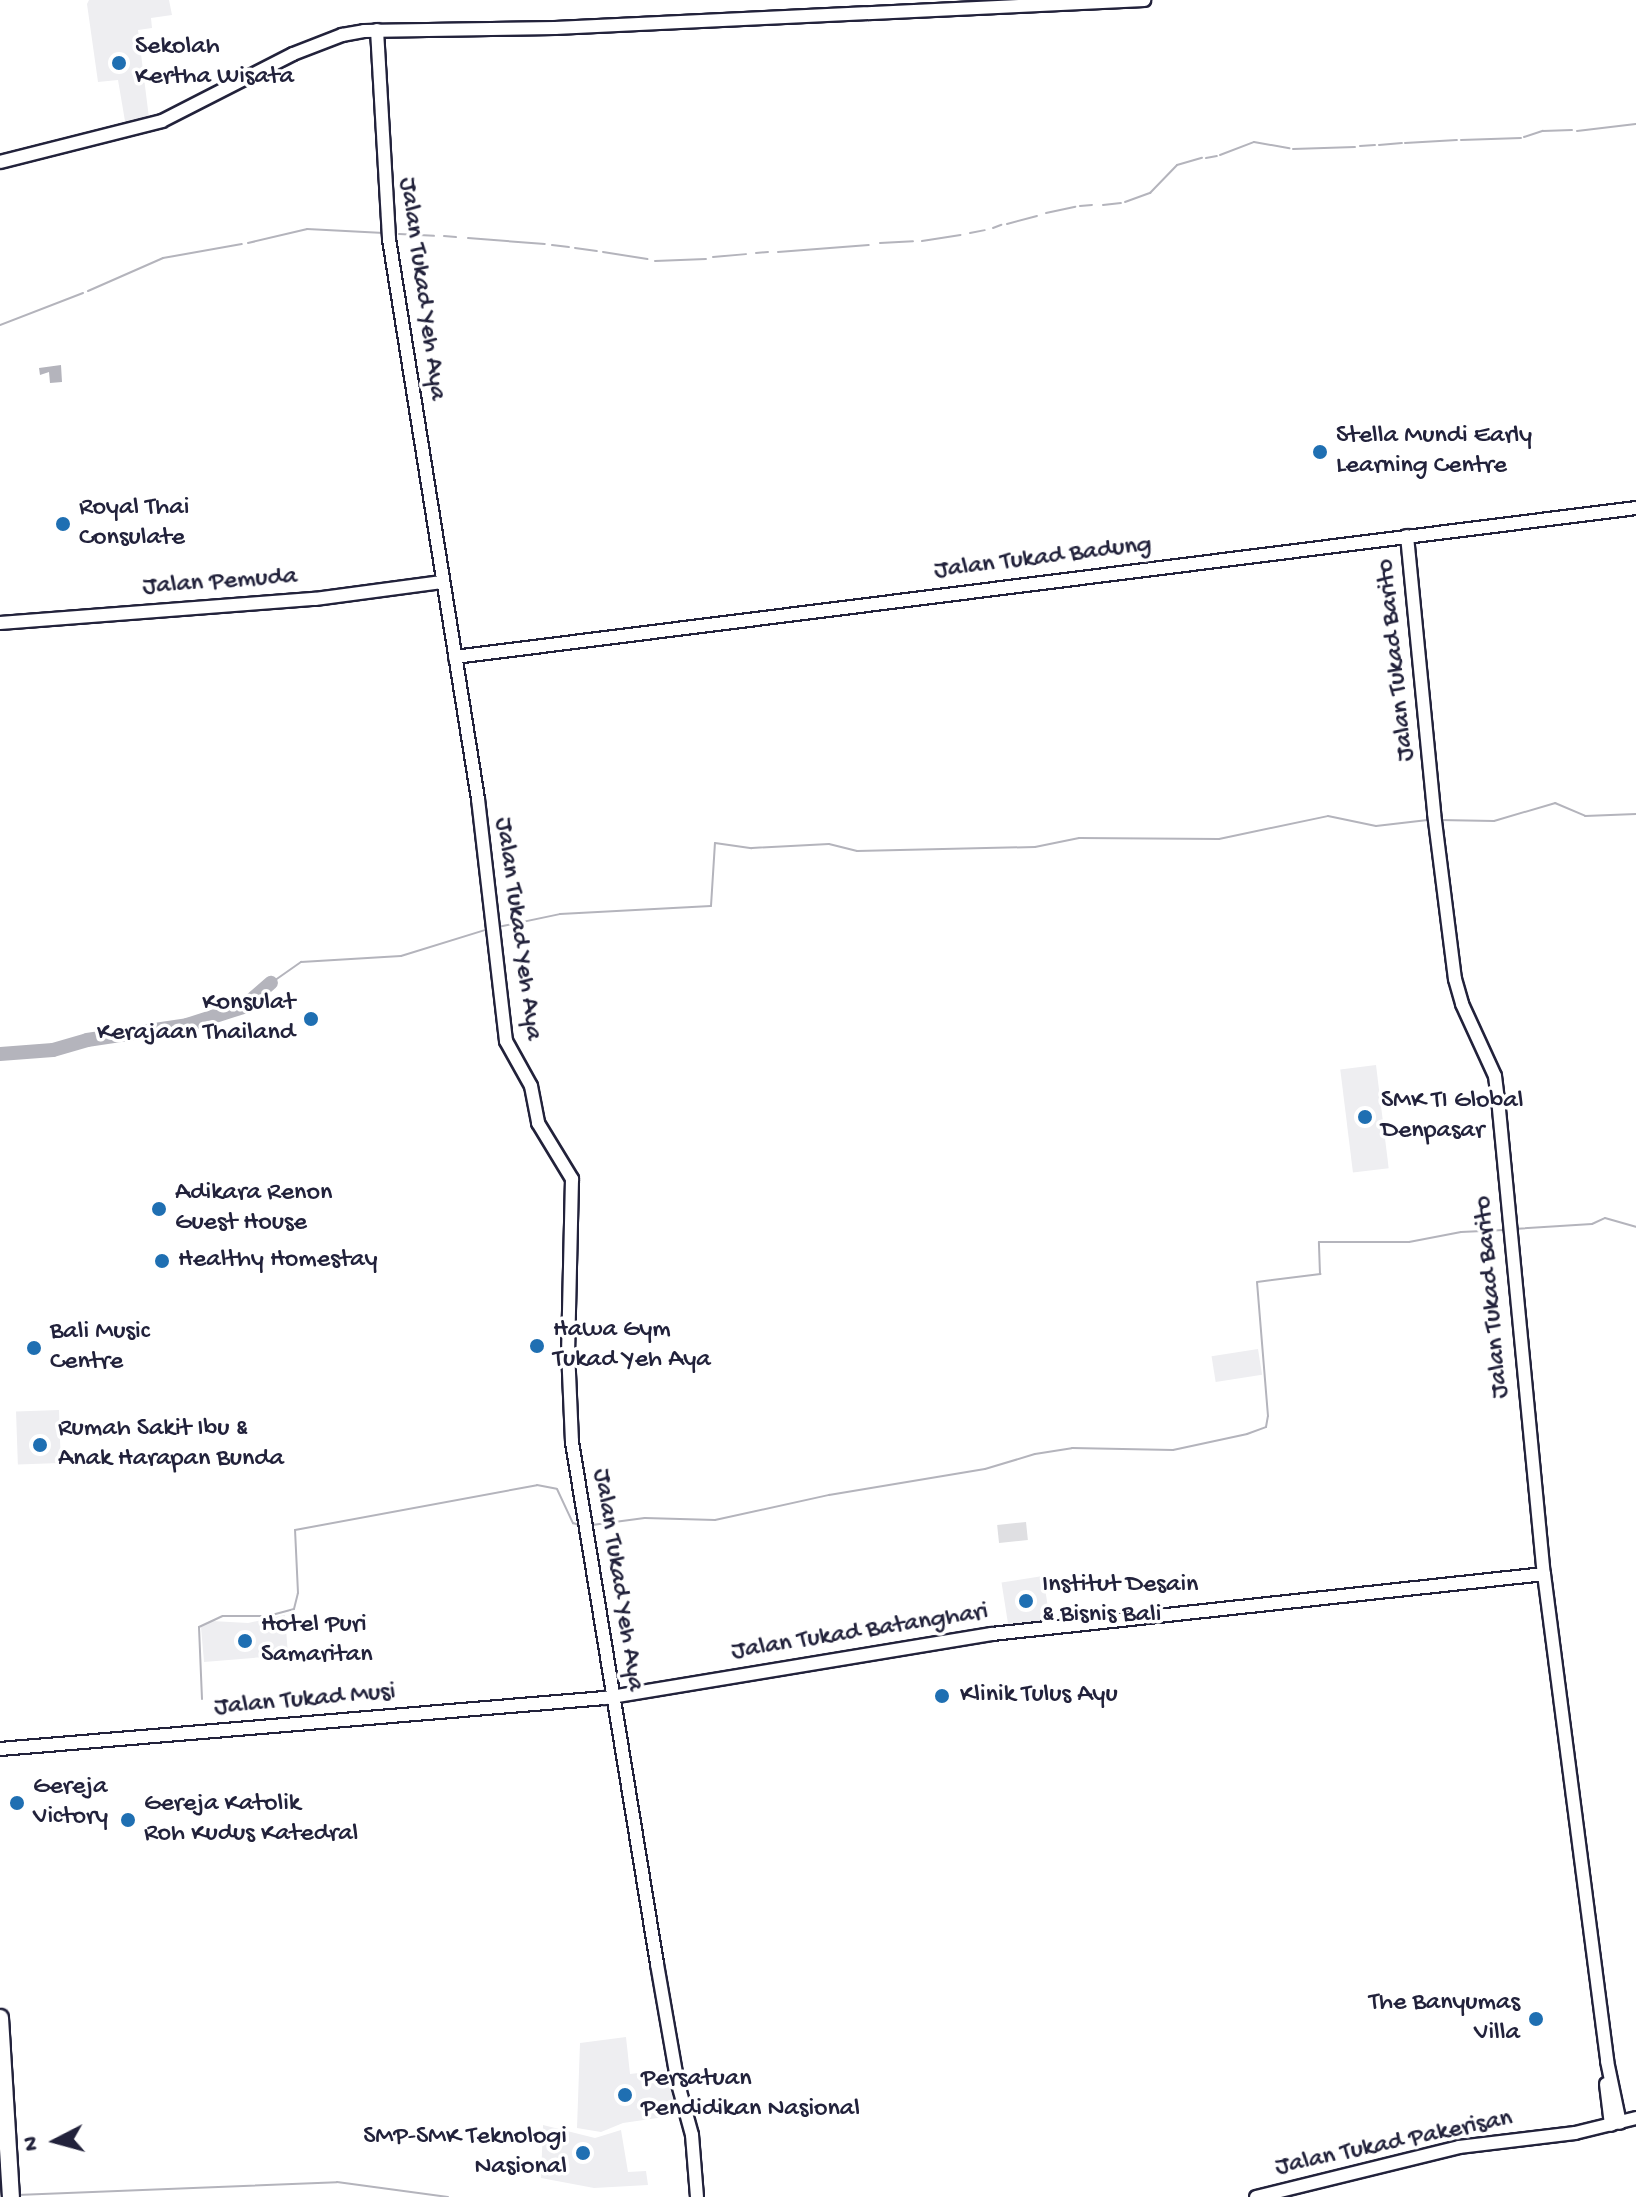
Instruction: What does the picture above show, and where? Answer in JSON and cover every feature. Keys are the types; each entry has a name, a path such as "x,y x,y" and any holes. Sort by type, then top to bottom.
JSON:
{"main road":[{"path":"0,2019 11,2196"}],"street":[{"path":"0,162 162,121 293,54 342,35 377,30 555,28 887,6 1144,0"},
{"name":"Jalan Tukad Yeh Aya","path":"377,30 389,239 455,657 506,1041 531,1086 538,1123 572,1179 569,1408 582,1515 678,2084 692,2135 697,2197"},
{"name":"Jalan Tukad Badung","path":"455,657 1636,508"},
{"name":"Jalan Tukad Barito","path":"1407,536 1434,817 1458,992 1495,1076 1544,1574 1615,2124"},
{"name":"Jalan Pemuda","path":"0,623 315,599 442,582"},
{"name":"Jalan Tukad Batanghari","path":"614,1697 992,1634 1544,1574"},
{"name":"Jalan Tukad Musi","path":"0,1749 614,1697"},
{"name":"Jalan Tukad Pakerisan","path":"1256,2197 1459,2147 1615,2124 1636,2118"}],"shaded area":[{"name":"Sekolah Kertha Wisata","path":"89,0 169,0 172,15 151,18 152,28 138,30 149,118 126,127 118,80 98,82 87,4"},
{"path":"61,365 62,382 50,383 49,372 40,375 39,368"},
{"name":"SMK TI Global Denpasar","path":"1376,1065 1389,1168 1353,1173 1340,1069"},
{"path":"1258,1349 1262,1375 1216,1382 1212,1356"},
{"name":"Rumah Sakit Ibu & Anak Harapan Bunda","path":"59,1410 61,1463 18,1464 16,1412"},
{"path":"1026,1522 1028,1540 999,1543 997,1525"},
{"name":"Institut Desain & Bisnis Bali","path":"1043,1576 1050,1620 1009,1627 1002,1583"},
{"name":"Hotel Puri Samaritan","path":"285,1615 288,1655 204,1662 201,1627 212,1621 248,1623"},
{"name":"Persatuan Pendidikan Nasional","path":"626,2037 630,2074 665,2070 678,2115 623,2123 601,2132 577,2128 580,2043"},
{"name":"SMP-SMK Teknologi Nasional","path":"543,2125 595,2138 621,2130 628,2172 646,2171 648,2185 594,2188 541,2178"}],"waterway":[{"path":"1577,131 1636,124"},
{"path":"1524,137 1543,131 1572,130"},
{"path":"1461,140 1521,138"},
{"path":"1405,143 1457,140"},
{"path":"1220,155 1254,142 1289,148"},
{"path":"1379,145 1402,143"},
{"path":"1360,146 1375,145"},
{"path":"1293,149 1355,147"},
{"path":"1206,158 1217,156"},
{"path":"1125,202 1150,193 1177,165 1202,158"},
{"path":"1103,205 1121,203"},
{"path":"1080,206 1092,205"},
{"path":"1046,213 1075,207"},
{"path":"1007,224 1037,216"},
{"path":"993,228 1001,225"},
{"path":"248,243 307,229 384,233"},
{"path":"970,233 985,230"},
{"path":"399,234 434,236"},
{"path":"922,241 961,235"},
{"path":"444,236 456,237"},
{"path":"468,238 545,244"},
{"path":"880,243 913,241"},
{"path":"88,291 163,258 242,244"},
{"path":"552,245 569,247"},
{"path":"778,252 869,245"},
{"path":"575,248 597,251"},
{"path":"603,252 647,259"},
{"path":"756,253 768,252"},
{"path":"713,257 746,254"},
{"path":"655,261 706,259"},
{"path":"0,325 83,293"},
{"path":"1439,820 1494,821 1555,803 1585,816 1636,814"},
{"path":"498,927 560,914 711,906 715,843 752,848 829,844 857,851 1035,847 1079,838 1219,839 1328,816 1376,826 1428,820"},
{"path":"271,983 301,962 401,956 488,929"},
{"path":"0,1054 53,1050 87,1040 187,1025 243,1007 271,983"},
{"path":"1514,1229 1592,1224 1605,1218 1636,1227"},
{"path":"592,1525 645,1518 715,1520 829,1495 985,1469 1035,1454 1072,1448 1173,1450 1247,1434 1266,1427 1268,1416 1257,1282 1320,1274 1319,1242 1409,1242 1461,1232 1504,1230"},
{"path":"202,1699 199,1627 223,1616 268,1616 294,1609 298,1593 295,1530 537,1485 557,1489 573,1523 582,1526"},
{"path":"17,2195 337,2182 448,2197"}],"place":[{"name":"Sekolah Kertha Wisata","path":"119,63"},
{"name":"Stella Mundi Early Learning Centre","path":"1320,452"},
{"name":"Royal Thai Consulate","path":"63,524"},
{"name":"Konsulat Kerajaan Thailand","path":"311,1019"},
{"name":"SMK TI Global Denpasar","path":"1365,1117"},
{"name":"Adikara Renon Guest House","path":"159,1209"},
{"name":"Healthy Homestay","path":"162,1261"},
{"name":"Hawa Gym Tukad Yeh Aya","path":"537,1346"},
{"name":"Bali Music Centre","path":"34,1348"},
{"name":"Rumah Sakit Ibu & Anak Harapan Bunda","path":"40,1445"},
{"name":"Institut Desain & Bisnis Bali","path":"1026,1601"},
{"name":"Hotel Puri Samaritan","path":"245,1641"},
{"name":"Klinik Tulus Ayu","path":"942,1696"},
{"name":"Gereja Victory","path":"17,1803"},
{"name":"Gereja Katolik Roh Kudus Katedral","path":"128,1820"},
{"name":"The Banyumas Villa","path":"1536,2019"},
{"name":"Persatuan Pendidikan Nasional","path":"625,2095"},
{"name":"SMP-SMK Teknologi Nasional","path":"583,2153"}]}
